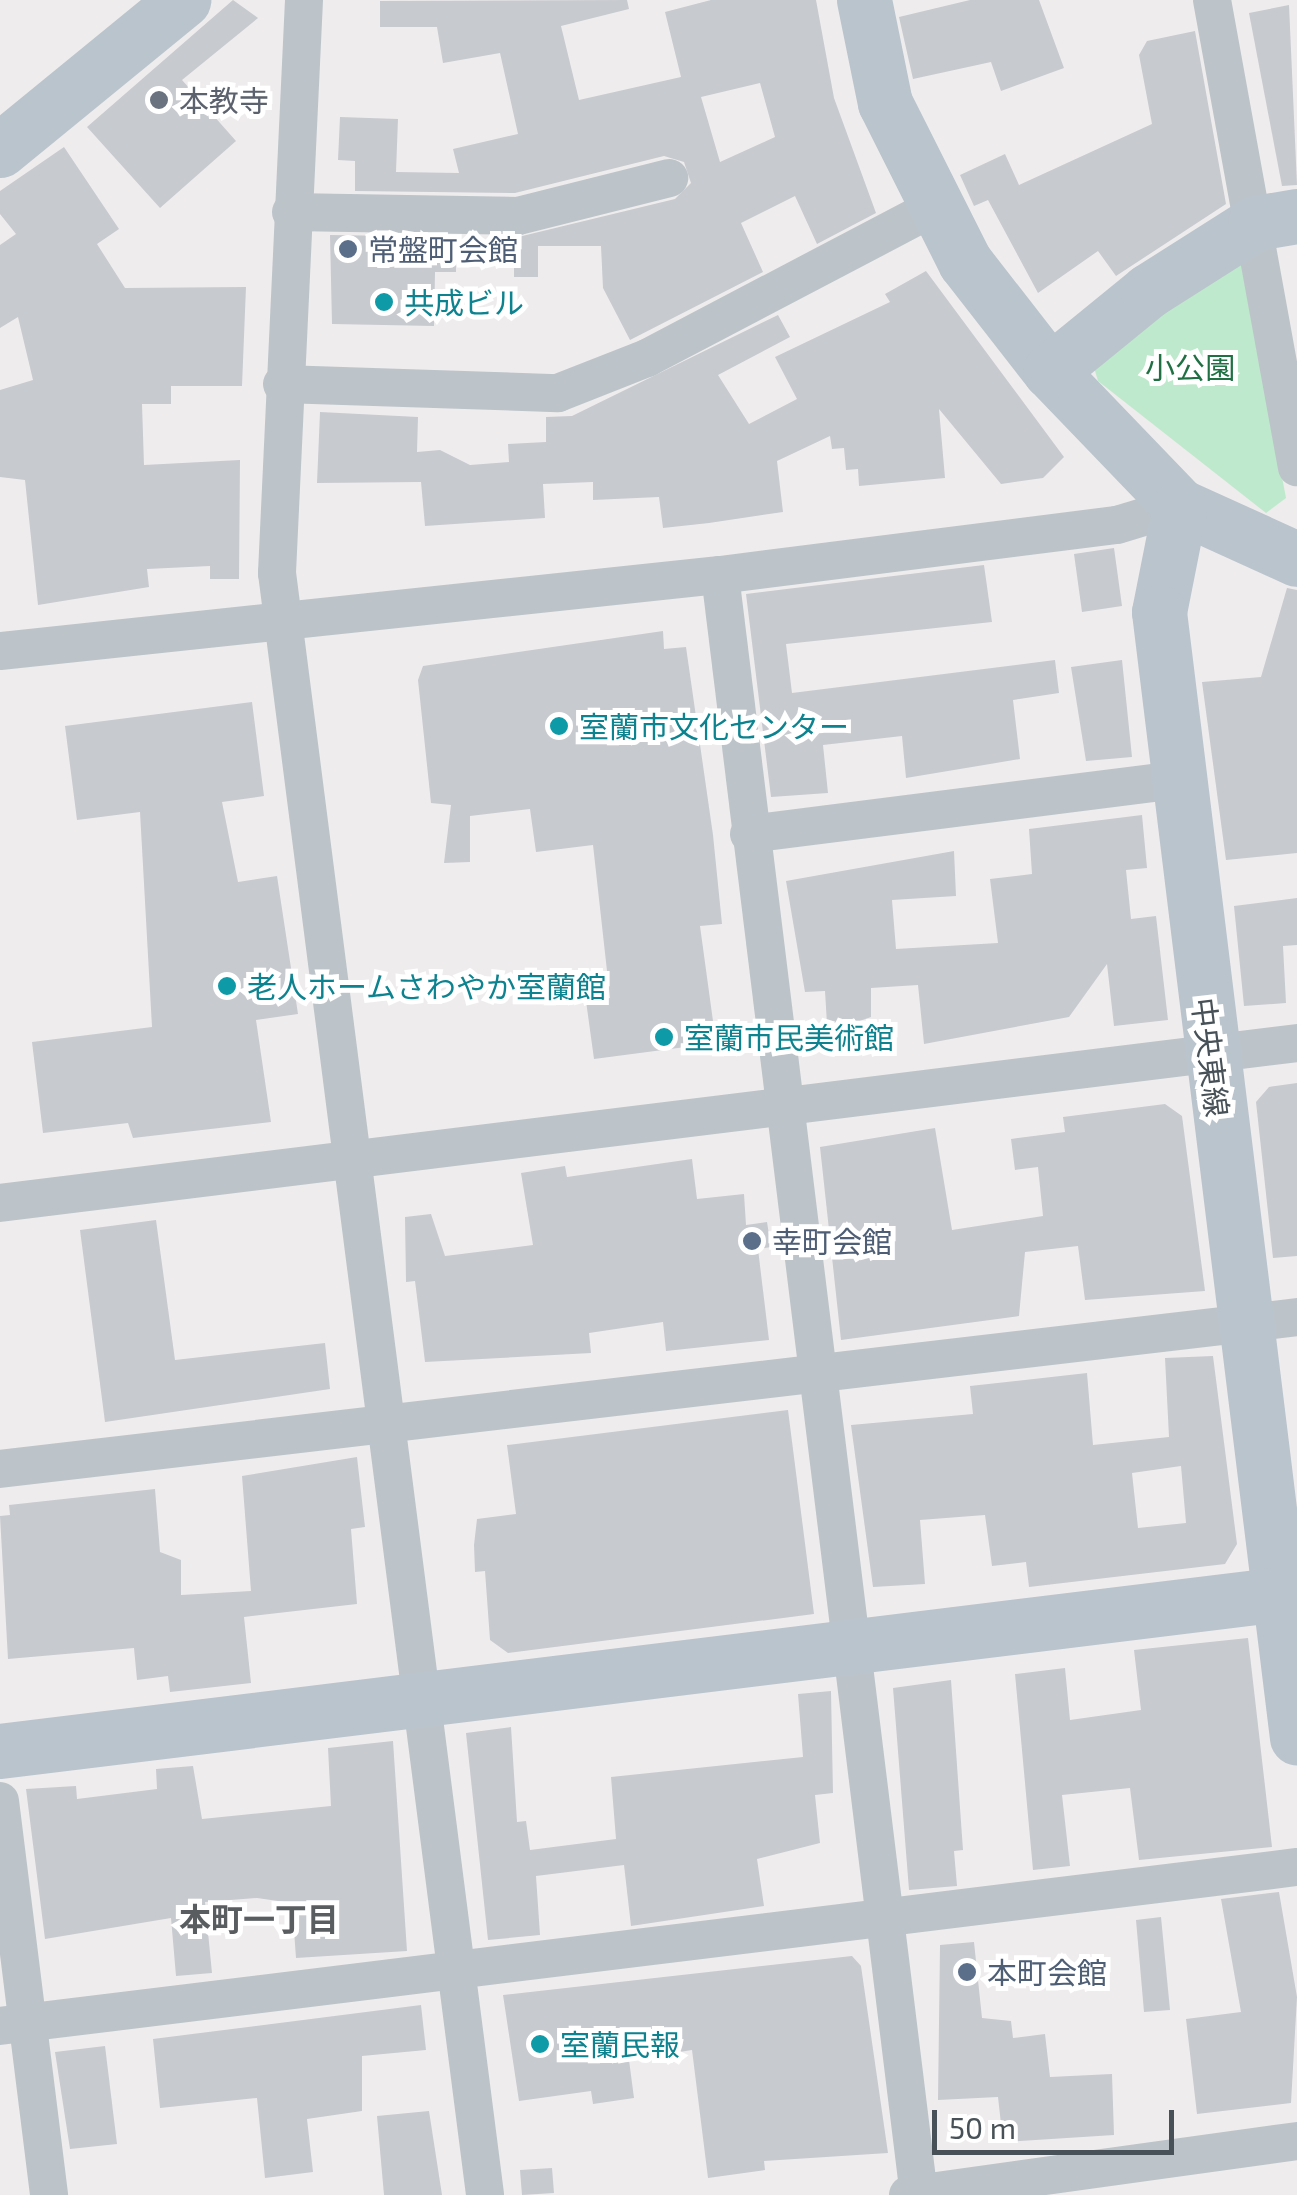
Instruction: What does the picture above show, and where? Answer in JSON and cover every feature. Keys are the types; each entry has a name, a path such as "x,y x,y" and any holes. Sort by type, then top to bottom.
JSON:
{"street":[{"path":"304,0 282,384 282,616 485,2195"},
{"path":"864,0 886,103 931,209 1050,371 1180,506 1297,560"},
{"path":"1212,0 1276,220 1297,466"},
{"path":"0,150 156,8"},
{"path":"291,212 518,216 669,178"},
{"path":"282,384 558,393 647,358 931,209"},
{"path":"1050,371 1148,291 1276,220"},
{"path":"0,651 282,616 720,575 1117,525 1180,506"},
{"name":"中央東線","path":"1180,506 1159,612 1210,1053 1272,1320 1297,1738"},
{"path":"720,575 919,2194"},
{"path":"749,834 1178,780"},
{"path":"0,1203 784,1110 1297,1043"},
{"path":"0,1469 1272,1320"},
{"path":"0,1751 1288,1593"},
{"path":"0,1801 15,2024 49,2195"},
{"path":"15,2024 1297,1867"},
{"path":"908,2195 1297,2141"}],"green space":[{"name":"小公園","path":"1239,251 1286,498 1266,513 1098,381 1093,364"}],"building":[{"name":"本教寺","path":"233,0 258,18 182,80 236,141 160,208 87,127"},
{"path":"627,0 629,9 561,26 579,100 681,77 665,12 711,0 816,0 834,98 876,213 817,244 795,196 741,223 763,272 630,340 603,288 601,246 538,246 538,277 514,277 514,238 675,199 691,183 684,162 664,156 515,193 355,191 355,161 338,160 340,117 398,119 396,172 459,173 453,149 518,134 500,53 443,63 437,27 380,27 380,1","holes":["760,83 775,137 720,162 701,97"]},
{"path":"970,0 1039,0 1064,68 1001,91 991,62 913,79 899,17"},
{"path":"1289,5 1297,185 1282,186 1249,13"},
{"path":"1195,31 1226,204 1116,276 1098,251 1038,293 988,200 974,206 960,175 1005,154 1019,185 1152,124 1139,55 1147,41"},
{"path":"64,147 119,229 97,244 125,288 246,287 242,386 171,386 171,404 142,404 144,465 240,460 239,579 210,579 210,566 147,569 149,587 38,605 25,480 0,477 0,390 33,380 18,317 0,328 0,245 16,234 0,214 0,191"},
{"path":"330,235 456,237 456,272 435,272 434,326 332,324"},
{"path":"926,271 1064,457 1043,478 1001,484 939,409 945,478 859,486 858,469 846,470 844,448 832,449 830,436 777,461 783,512 709,523 663,528 659,497 593,500 593,482 543,484 545,518 425,526 421,482 317,483 320,412 418,417 417,452 440,450 470,465 509,462 508,444 546,442 546,417 572,416 778,315 790,337 718,375 749,424 797,399 775,357 890,302 885,294"},
{"path":"1114,548 1122,606 1082,612 1074,554"},
{"path":"984,565 992,622 786,644 792,693 1055,660 1059,693 1013,700 1020,759 906,778 902,736 823,745 828,793 771,797 746,594"},
{"path":"1287,588 1297,590 1297,853 1226,860 1202,682 1261,677"},
{"path":"663,631 664,649 686,647 713,835 722,924 700,926 716,1043 594,1059 586,1001 610,998 593,845 536,852 530,809 470,816 470,862 444,863 451,805 431,803 418,680 423,666"},
{"path":"1122,660 1132,757 1086,761 1071,667"},
{"name":"老人ホームさわやか室蘭館","path":"252,702 264,796 222,802 238,882 277,876 298,1014 256,1020 271,1122 133,1138 128,1123 43,1133 32,1042 152,1027 140,812 77,820 65,726"},
{"path":"1142,815 1147,868 1126,870 1131,919 1156,916 1168,1020 1114,1026 1107,964 1069,1017 924,1044 918,985 871,988 871,1017 854,1023 827,1024 825,991 805,992 786,881 954,851 956,896 892,900 896,949 998,943 990,879 1032,874 1029,829"},
{"path":"1297,898 1297,945 1283,946 1286,1003 1244,1006 1234,906"},
{"path":"1297,1083 1297,1256 1273,1258 1256,1102 1269,1087"},
{"path":"1165,1104 1182,1116 1205,1291 1085,1300 1078,1246 1025,1252 1019,1316 841,1340 820,1147 935,1128 952,1230 1043,1216 1038,1167 1015,1170 1011,1139 1065,1132 1063,1117"},
{"path":"692,1159 697,1199 744,1194 746,1225 767,1222 771,1247 758,1249 769,1340 666,1351 663,1322 589,1333 591,1353 425,1362 415,1281 406,1282 405,1217 431,1214 445,1256 533,1245 521,1173 565,1166 567,1177"},
{"path":"156,1220 175,1360 325,1343 330,1389 105,1422 80,1230"},
{"path":"1213,1356 1237,1544 1225,1564 1029,1587 1026,1562 992,1566 985,1515 920,1520 925,1584 873,1587 851,1425 973,1414 970,1386 1087,1373 1093,1445 1169,1437 1165,1358","holes":["1181,1466 1186,1523 1138,1528 1132,1473"]},
{"path":"788,1410 814,1614 508,1653 490,1640 485,1571 475,1572 474,1545 477,1519 516,1514 507,1445"},
{"path":"357,1457 365,1527 351,1529 357,1604 244,1617 251,1683 170,1692 168,1676 137,1680 134,1648 8,1659 0,1516 10,1515 9,1505 155,1489 160,1552 181,1560 181,1595 251,1591 242,1476"},
{"path":"1248,1638 1272,1847 1139,1860 1130,1788 1062,1795 1070,1866 1033,1870 1015,1674 1065,1668 1070,1720 1141,1710 1134,1650"},
{"path":"951,1680 963,1850 954,1851 957,1886 909,1890 893,1688"},
{"path":"831,1691 833,1793 815,1795 820,1843 757,1859 764,1906 631,1926 624,1865 536,1876 540,1935 488,1940 466,1733 511,1727 517,1822 526,1821 530,1850 616,1839 611,1777 803,1757 798,1694"},
{"path":"393,1741 407,1951 296,1958 292,1903 257,1898 205,1902 212,1973 176,1976 171,1918 45,1939 26,1789 76,1786 77,1799 157,1789 156,1769 193,1766 202,1819 331,1806 328,1748"},
{"path":"1279,1892 1297,1997 1291,2103 1197,2114 1186,2019 1241,2012 1221,1899"},
{"path":"1161,1917 1170,2010 1144,2012 1136,1920"},
{"path":"974,1942 982,2018 1011,2021 1013,2038 1045,2034 1050,2077 1112,2074 1114,2135 1003,2142 998,2097 938,2100 940,1945"},
{"path":"852,1956 861,1966 888,2153 764,2161 765,2170 708,2178 692,2050 629,2060 634,2098 593,2104 591,2091 519,2101 503,1995"},
{"path":"421,2005 426,2050 362,2056 362,2111 307,2119 313,2172 265,2178 257,2098 160,2108 153,2039"},
{"path":"105,2046 117,2144 70,2149 55,2052"},
{"path":"429,2111 442,2195 384,2195 377,2116"},
{"path":"552,2168 554,2193 522,2195 520,2170"}],"place":[{"name":"本教寺","path":"159,100"},
{"name":"常盤町会館","path":"348,249"},
{"name":"共成ビル","path":"384,302"},
{"name":"室蘭市文化センター","path":"559,726"},
{"name":"老人ホームさわやか室蘭館","path":"227,986"},
{"name":"室蘭市民美術館","path":"664,1037"},
{"name":"幸町会館","path":"752,1241"},
{"name":"本町会館","path":"967,1972"},
{"name":"室蘭民報","path":"540,2044"}],"district":[{"name":"本町一丁目","path":"259,1918"}]}
